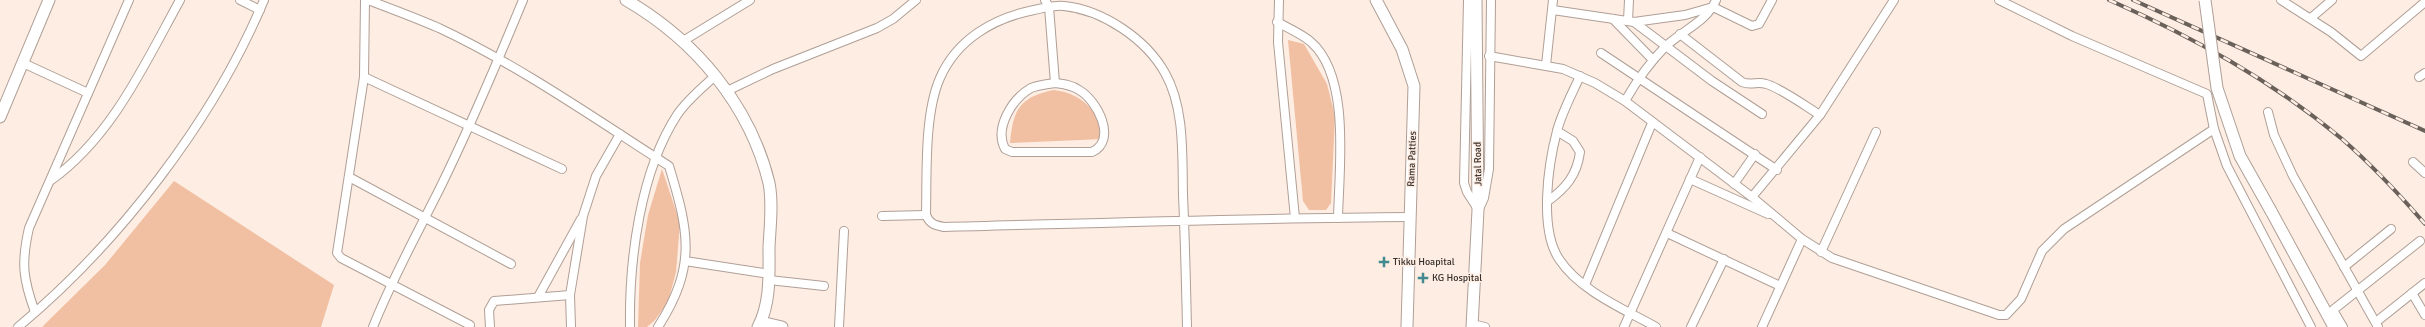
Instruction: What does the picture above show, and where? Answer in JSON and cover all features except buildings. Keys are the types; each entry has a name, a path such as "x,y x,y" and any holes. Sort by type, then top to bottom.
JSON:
{"street":[{"path":"0,117 49,0"},
{"path":"36,312 28,294 22,256 29,228 129,0"},
{"path":"49,182 72,166 86,151 115,113 134,84 180,0"},
{"path":"240,0 260,10"},
{"path":"18,327 73,278 117,228 172,160 227,76 264,0"},
{"path":"365,0 364,77 337,253 342,258 470,325"},
{"path":"368,0 439,28 499,60 571,102 669,166 679,198 687,234 685,261 678,291 658,327"},
{"path":"373,327 499,60 523,0"},
{"path":"626,0 683,41 715,76 727,91 755,142 769,185 769,277 760,324 782,327"},
{"path":"683,41 750,0"},
{"path":"727,91 773,69 877,28 893,19 916,0"},
{"path":"1279,0 1277,22 1296,218"},
{"name":"Rama Patties","path":"1376,0 1402,49 1414,86 1406,327"},
{"path":"1468,0 1464,182 1467,192 1478,210"},
{"name":"Jatal Road","path":"1472,326 1478,210 1476,0"},
{"path":"1478,210 1484,198 1489,169 1489,56 1491,0"},
{"path":"1546,65 1553,0"},
{"path":"1629,0 1631,22"},
{"path":"1714,4 1752,26 1756,26 1772,0"},
{"path":"1752,197 1776,170 1820,115 1894,0"},
{"path":"1999,0 2072,36 2205,92 2208,97 2214,129 2238,190 2311,327"},
{"path":"2205,0 2217,88 2240,156 2334,327"},
{"path":"2281,0 2311,18 2361,56 2425,2"},
{"path":"2311,18 2332,0"},
{"path":"1187,327 1184,222 1179,120 1174,93 1166,73 1152,54 1119,27 1077,8 1047,3 997,21 974,35 952,57 940,78 933,99 926,215 928,222 934,225 944,227 1184,222 1296,218 1410,217"},
{"path":"1047,3 1055,82"},
{"path":"1553,10 1631,22 1685,15 1714,4"},
{"path":"1625,101 1638,78 1653,60 1680,34 1708,14 1714,4"},
{"path":"1613,19 1653,60"},
{"path":"1277,22 1311,42 1321,53 1334,83 1339,115 1338,218"},
{"path":"1631,22 1762,114"},
{"path":"1680,34 1742,82 1752,85 1760,83 1770,85 1820,115"},
{"path":"1601,54 1755,154 1776,170"},
{"path":"1489,56 1546,65 1580,76 1625,101 1652,123 1700,157 1752,197 1802,239 1821,252 1842,263 1999,315 2006,314 2021,299 2042,251 2064,229 2214,129"},
{"path":"23,63 88,93"},
{"path":"630,327 630,296 636,246 643,205 657,159 677,115 695,93 715,76"},
{"path":"1580,76 1557,131 1552,150 1548,201 1548,225 1552,245 1569,271 1585,285 1656,327"},
{"path":"364,77 562,169"},
{"path":"1055,82 1068,84 1087,95 1102,122 1105,134 1103,144 1092,152 1012,152 1004,149 1001,142 1002,126 1019,98 1032,88 1055,82"},
{"path":"2268,112 2274,135 2292,176 2377,325 2425,283"},
{"path":"1585,285 1652,123"},
{"path":"1548,201 1569,183 1575,172 1580,152 1573,141 1557,131"},
{"path":"1821,252 1876,132"},
{"path":"571,327 570,295 583,216 596,176 620,134"},
{"path":"1734,184 1755,154"},
{"path":"1624,327 1700,157"},
{"path":"2413,162 2425,173"},
{"path":"349,177 423,219 510,264"},
{"path":"1690,179 1778,219"},
{"path":"882,216 926,215"},
{"path":"538,297 583,216"},
{"path":"2344,267 2391,229"},
{"path":"839,327 844,231"},
{"path":"1667,233 1780,286"},
{"path":"1762,327 1802,239"},
{"path":"2343,327 2334,310 2420,240"},
{"path":"1691,327 1724,259"},
{"path":"685,261 824,286"},
{"path":"2412,293 2425,315"},
{"path":"490,327 489,310 494,301 570,295"},
{"path":"1472,326 1485,327"}],"shaded area":[{"path":"1288,40 1304,44 1327,84 1335,116 1331,203 1326,210 1309,210 1303,201"},
{"path":"1054,90 1073,95 1088,106 1098,120 1103,139 1010,143 1013,121 1020,106 1033,96"},
{"path":"662,169 680,223 676,272 668,302 655,320 647,327 638,327 640,263 648,215"},
{"path":"174,181 334,285 321,327 42,327 105,265"}],"railway":[{"path":"2109,0 2201,45 2230,61 2287,98 2342,139 2364,159 2425,224"},
{"path":"2133,0 2425,131"}],"place":[{"name":"Tikku Hoapital","path":"1384,262"},
{"name":"KG Hospital","path":"1423,278"}]}
